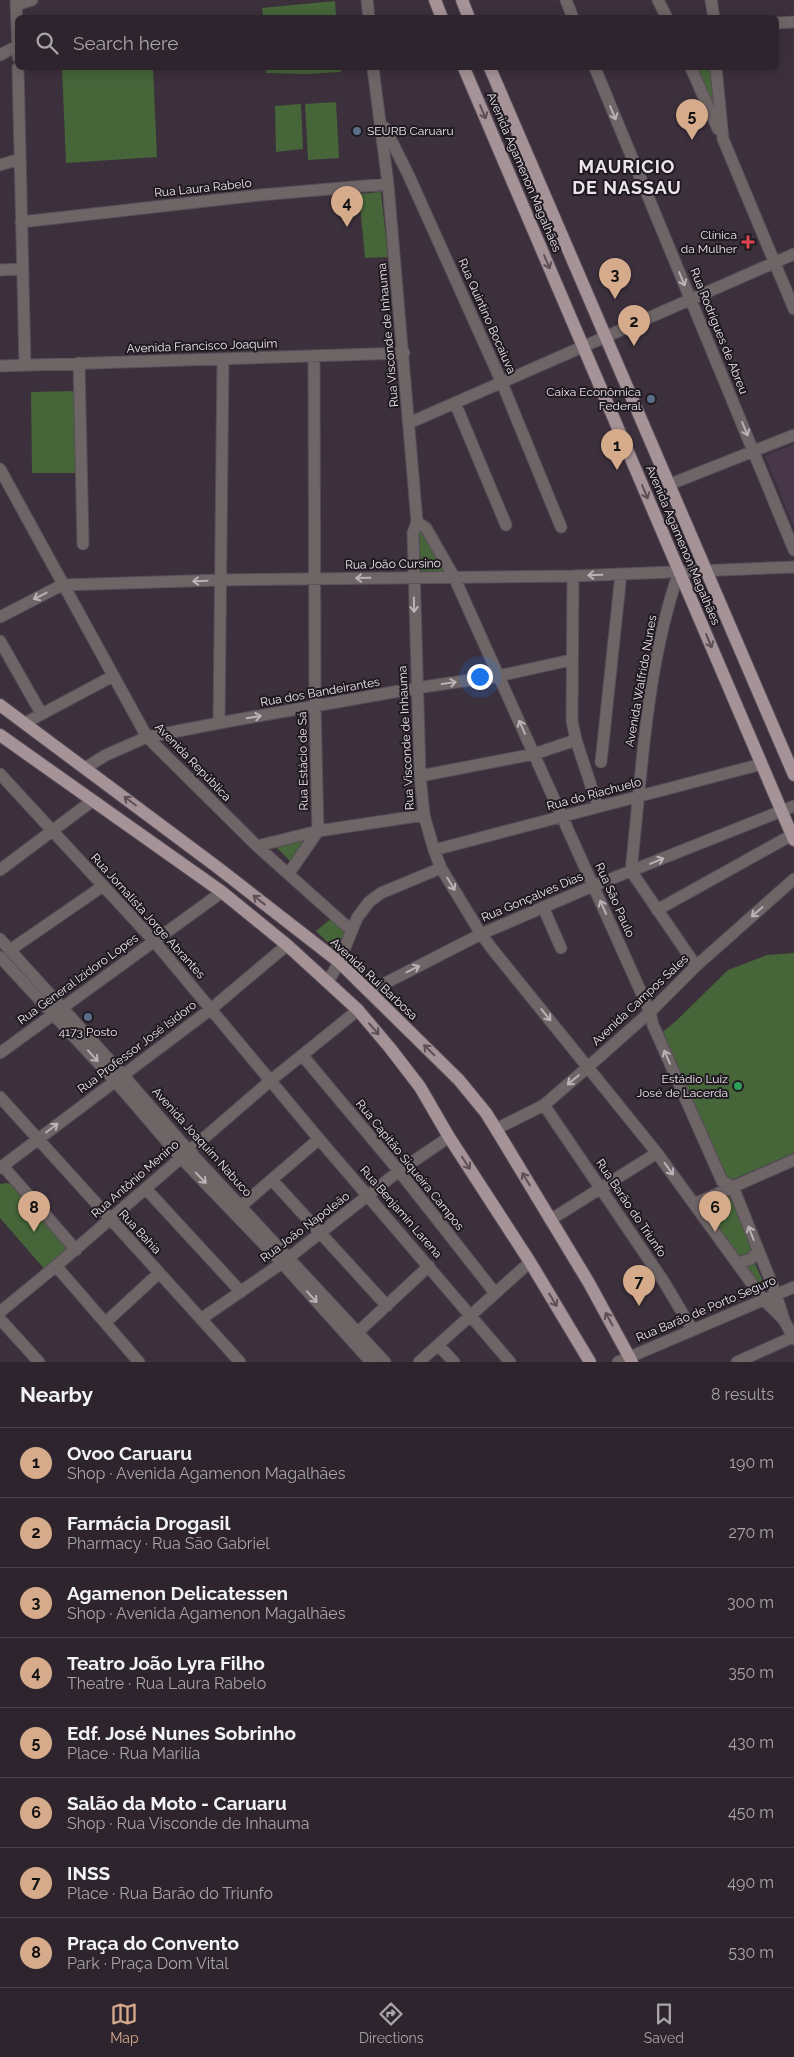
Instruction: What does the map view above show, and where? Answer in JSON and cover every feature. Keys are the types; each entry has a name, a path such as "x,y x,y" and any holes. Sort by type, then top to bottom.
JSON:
{"main road":[{"path":"435,0 441,15"},
{"path":"462,0 469,15"},
{"name":"Avenida Agamenon Magalhães","path":"465,70 793,837"},
{"name":"Avenida Agamenon Magalhães","path":"491,70 794,775"},
{"name":"Avenida Rui Barbosa","path":"0,704 339,962 460,1080 486,1112 589,1283 631,1359"},
{"path":"0,735 222,892 287,944 358,1010 420,1087 448,1137 530,1262 590,1362"}],"street":[{"path":"16,15 16,2 32,0"},
{"path":"367,0 369,15"},
{"path":"566,0 573,15"},
{"path":"658,0 666,15"},
{"path":"712,0 714,15"},
{"path":"779,23 794,22"},
{"path":"0,55 15,47"},
{"path":"18,70 25,365"},
{"name":"Rua Visconde de Inhauma","path":"376,70 404,353 417,522 413,533 420,776 424,814 434,850 441,868 481,934 657,1153 763,1299 784,1320"},
{"name":"Rua Rodrigues de Abreu","path":"596,70 794,550"},
{"path":"692,70 794,309"},
{"path":"716,70 722,139"},
{"name":"Rua Quintino Bocaiuva","path":"381,121 408,174 502,383 560,527"},
{"path":"0,165 20,159"},
{"name":"Rua Laura Rabelo","path":"21,222 260,195 388,184"},
{"path":"409,423 794,254"},
{"path":"0,270 22,269"},
{"name":"Avenida Francisco Joaquim","path":"0,366 404,353"},
{"name":"Rua Estácio de Sá","path":"314,356 315,707 318,831"},
{"path":"219,723 223,359"},
{"path":"79,363 83,544"},
{"path":"455,403 506,525"},
{"path":"668,485 794,436"},
{"name":"Avenida República","path":"0,469 5,489 62,585 147,737 257,846 352,931"},
{"name":"Rua São Paulo","path":"417,522 426,528 454,577 650,1012 652,1025 722,1181 733,1187 776,1294 784,1320"},
{"name":"Rua João Cursino","path":"0,616 62,585 220,580 574,576 794,567"},
{"name":"Avenida Walfrido Nunes","path":"631,871 640,796 642,750 662,630 679,572"},
{"path":"601,762 621,574"},
{"path":"574,576 571,704 576,740 598,808"},
{"path":"0,641 41,713"},
{"name":"Rua dos Bandeirantes","path":"85,768 147,737 416,688 498,676 571,660"},
{"path":"25,722 113,676"},
{"path":"420,776 534,754 576,740"},
{"name":"Rua do Riachuelo","path":"434,850 762,764"},
{"name":"Rua Jornalista Jorge Abrantes","path":"1,776 154,941 270,1081"},
{"path":"0,870 92,801"},
{"name":"Rua Gonçalves Dias","path":"370,991 481,934 593,886 794,806"},
{"path":"257,846 318,831 424,814"},
{"path":"289,874 318,831"},
{"path":"657,910 793,837"},
{"path":"328,982 362,910 381,893 441,868"},
{"path":"631,871 696,966"},
{"name":"Avenida Campos Sales","path":"496,1129 544,1105 650,1012 696,966 794,879"},
{"path":"10,950 103,886"},
{"name":"Rua General Izidoro Lopes","path":"0,1054 222,892"},
{"path":"544,907 561,948"},
{"name":"Avenida Joaquim Nabuco","path":"0,939 59,1011 185,1154 385,1362"},
{"name":"Rua Professor José Isidoro","path":"2,1167 211,1009 287,944"},
{"name":"Avenida Joaquim Nabuco","path":"0,957 59,1011"},
{"name":"Rua Antônio Menino","path":"0,1312 76,1250 270,1081 358,1010"},
{"name":"Rua Capitão Siqueira Campos","path":"302,1055 399,1171 495,1293"},
{"name":"Rua Benjamin Larena","path":"270,1081 472,1315 510,1362"},
{"name":"Rua Bahia","path":"0,1097 240,1362"},
{"name":"Rua Barão do Triunfo","path":"544,1105 664,1282 692,1329"},
{"name":"Rua João Napoleão","path":"201,1319 285,1260 399,1171 448,1137"},
{"path":"241,1206 319,1139"},
{"path":"550,1220 602,1190 657,1153"},
{"name":"Avenida Joaquim Nabuco","path":"185,1154 241,1206 371,1362"},
{"path":"694,1204 794,1160"},
{"path":"2,1167 76,1250"},
{"path":"272,1180 387,1306"},
{"path":"146,1189 241,1292"},
{"path":"738,1263 751,1259 758,1251"},
{"path":"419,1362 530,1262"},
{"path":"56,1266 139,1362"},
{"path":"358,1332 429,1266"},
{"path":"106,1322 159,1273"},
{"name":"Rua Barão de Porto Seguro","path":"618,1362 631,1359 692,1329 794,1287"},
{"path":"0,1319 38,1362"},
{"path":"737,1362 793,1338 784,1320"},
{"path":"438,1345 454,1362"}],"shaded area":[{"path":"794,444 794,527 765,456"}],"green space":[{"path":"335,1 336,15 263,15 262,8"},
{"path":"62,70 153,70 157,157 66,163"},
{"path":"266,70 340,70 341,72 306,74 266,73"},
{"path":"694,70 715,70 717,118"},
{"path":"336,102 339,158 308,160 305,104"},
{"path":"301,104 303,149 276,152 275,106"},
{"path":"381,192 388,257 365,258 359,194"},
{"path":"76,391 76,473 32,473 31,392"},
{"path":"427,522 441,546 446,573 421,571 419,530"},
{"path":"312,837 291,862 273,844"},
{"path":"332,918 347,932 342,956 316,931"},
{"name":"Estádio Luiz José de Lacerda","path":"794,953 794,1153 727,1182 660,1034 728,970 767,955"},
{"path":"0,1184 12,1184 71,1250 47,1272 0,1218"},
{"path":"733,1195 754,1249 746,1257 736,1255 704,1206"},
{"path":"754,1261 764,1284 760,1286 746,1265"}],"place":[{"name":"SEURB Caruaru","path":"357,131"},
{"name":"Edf. José Nunes Sobrinho","path":"692,140"},
{"name":"Teatro João Lyra Filho","path":"347,227"},
{"name":"Clínica da Mulher","path":"748,242"},
{"name":"Agamenon Delicatessen","path":"615,299"},
{"name":"Farmácia Drogasil","path":"634,346"},
{"name":"Caixa Econômica Federal","path":"651,399"},
{"name":"Ovoo Caruaru","path":"617,470"},
{"name":"4173 Posto","path":"88,1017"},
{"name":"Estádio Luiz José de Lacerda","path":"738,1086"},
{"name":"Praça do Convento","path":"34,1232"},
{"name":"Salão da Moto - Caruaru","path":"715,1232"},
{"name":"INSS","path":"639,1306"}],"district":[{"name":"MAURICIO DE NASSAU","path":"627,176"}]}
